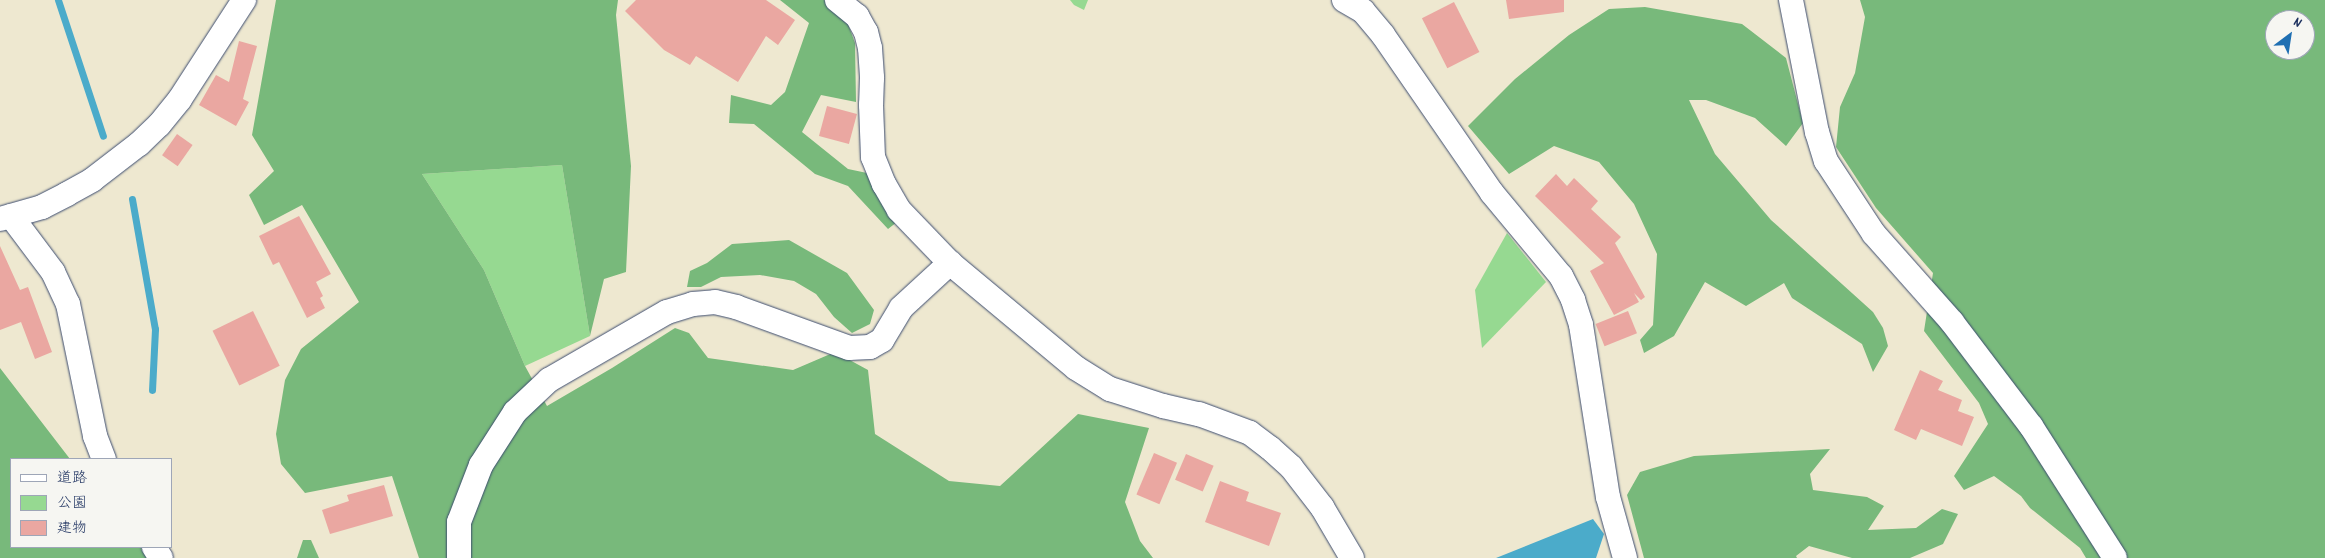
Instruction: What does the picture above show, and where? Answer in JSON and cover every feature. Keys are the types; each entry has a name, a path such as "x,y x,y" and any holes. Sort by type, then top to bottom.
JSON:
{"street":[{"path":"104,458 95,436 68,304 53,272 5,217 42,207 92,180 146,138 180,99 244,0"},
{"path":"838,0 856,16 866,32 870,48 873,157 884,184 899,210 950,263 1076,368 1110,389 1163,406 1199,414 1250,433 1291,467 1322,507 1352,558"},
{"path":"1344,0 1363,12 1383,34 1492,193 1561,276 1574,300 1586,352 1608,497 1625,558"},
{"path":"1792,0 1817,132 1826,161 1874,234 1952,322 2032,426 2073,495 2115,558"},
{"path":"459,558 459,522 481,466 515,412 548,380 666,312 693,304 715,302 736,307 848,348 870,347 882,340 901,308 950,263"}],"green space":[{"path":"276,0 618,0 616,15 631,166 626,272 604,279 590,336 562,165 422,174 484,270 525,366 547,406 675,328 689,333 708,358 793,370 835,352 868,370 875,434 949,481 1000,486 1078,414 1149,428 1125,502 1140,541 1153,558 419,558 392,476 305,493 281,464 276,434 285,380 301,349 359,302 302,205 264,225 249,195 274,171 252,135"},
{"path":"780,0 824,0 847,21 855,43 856,102 821,95 802,132 848,169 867,173 897,222 888,229 848,186 815,174 754,124 729,123 731,95 771,105 785,92 809,23"},
{"path":"1070,0 1088,0 1084,10 1074,5"},
{"path":"1860,0 2325,0 2325,558 2086,558 2080,548 2030,508 2021,496 1994,476 1964,490 1954,476 1988,424 1979,403 1924,331 1933,273 1876,208 1836,147 1840,107 1855,73 1865,17"},
{"path":"1645,7 1742,24 1786,58 1803,123 1786,146 1755,118 1706,100 1689,100 1715,154 1771,220 1873,312 1883,328 1888,346 1873,372 1862,344 1792,298 1784,283 1746,306 1705,282 1674,336 1644,353 1640,340 1653,325 1657,254 1634,204 1599,162 1554,146 1509,174 1468,126 1515,79 1569,35 1609,9"},
{"path":"562,165 590,336 525,366 484,270 422,174"},
{"path":"1507,233 1546,282 1482,348 1475,290"},
{"path":"789,240 847,273 874,310 870,324 852,333 834,317 816,294 794,281 760,275 721,277 701,287 687,287 690,271 707,263 732,244"},
{"path":"0,368 69,458 10,458 10,548 142,548 147,558 0,558"},
{"path":"1830,449 1810,474 1813,490 1867,497 1884,506 1868,530 1916,528 1942,509 1958,514 1943,544 1910,558 1852,558 1809,546 1796,556 1797,558 1644,558 1627,495 1640,472 1694,456"},
{"path":"303,540 311,540 319,558 297,558"}],"water":[{"path":"1593,519 1604,534 1596,558 1496,558"}],"building":[{"path":"636,0 766,0 795,20 778,45 766,36 738,82 696,56 690,65 664,50 625,11"},
{"path":"1506,0 1564,0 1564,12 1509,19"},
{"path":"1454,2 1479,52 1447,68 1422,18"},
{"path":"239,41 257,46 243,99 249,102 236,126 199,105 216,75 229,82"},
{"path":"827,106 857,114 849,144 819,136"},
{"path":"177,134 193,145 178,166 162,155"},
{"path":"1556,174 1567,186 1574,178 1598,201 1591,209 1621,237 1615,243 1645,297 1641,300 1634,293 1639,302 1614,315 1590,271 1604,263 1535,196"},
{"path":"299,216 331,274 316,282 323,296 320,298 325,308 307,318 279,262 273,265 259,236"},
{"path":"0,246 20,290 28,287 52,352 35,359 21,322 0,330"},
{"path":"253,311 280,366 239,386 213,331"},
{"path":"1628,311 1637,333 1605,346 1596,324"},
{"path":"1920,370 1943,381 1938,390 1962,400 1958,411 1974,417 1962,446 1921,429 1916,440 1894,430"},
{"path":"1154,453 1177,463 1159,504 1136,494"},
{"path":"1186,454 1214,466 1203,491 1175,480"},
{"path":"1220,481 1249,492 1246,501 1281,513 1269,546 1205,522"},
{"path":"384,485 393,516 330,534 322,510 349,501 347,495"}],"waterway":[{"path":"58,0 103,136"},
{"path":"132,199 155,329 152,390"}]}
